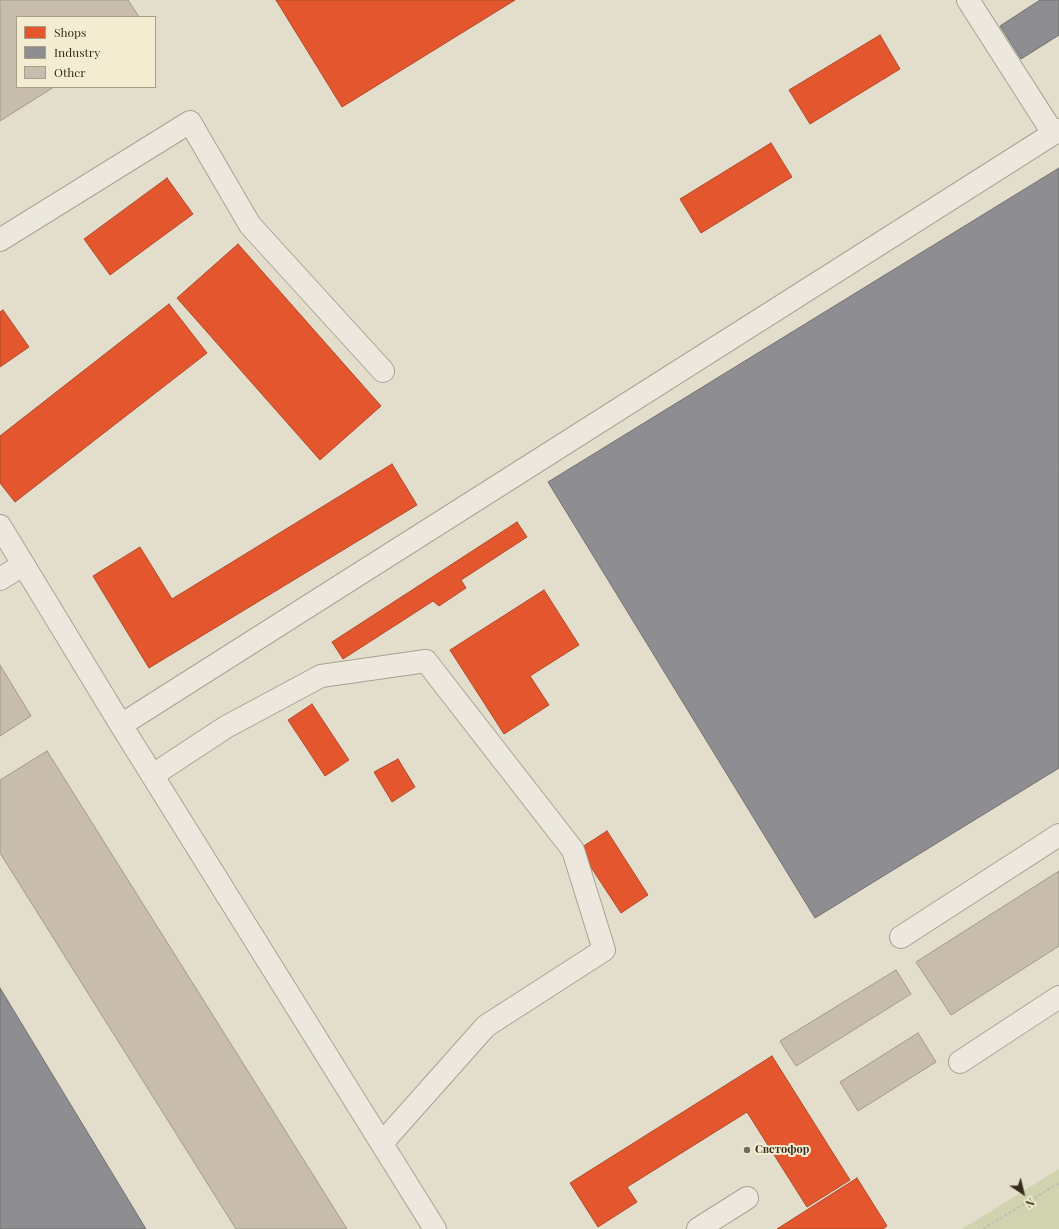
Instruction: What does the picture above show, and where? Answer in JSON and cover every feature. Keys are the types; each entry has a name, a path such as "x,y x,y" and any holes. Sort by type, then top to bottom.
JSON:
{"street":[{"path":"121,725 1056,132 968,0"},
{"path":"0,240 190,122 250,225 383,371"},
{"path":"0,526 121,725 435,1229"},
{"path":"0,579 23,565"},
{"path":"153,775 226,727 321,676 426,661 573,850 604,950 486,1026 382,1143"},
{"path":"900,937 1059,835"},
{"path":"960,1062 1059,997"},
{"path":"698,1229 747,1198"}],"path":[{"path":"983,1229 1059,1183"}],"green space":[{"path":"1059,1169 1059,1229 962,1229"}],"building: Shops":[{"path":"276,0 515,0 342,107"},
{"path":"880,35 900,69 810,124 789,90"},
{"path":"771,143 792,177 701,233 680,199"},
{"path":"167,178 193,214 110,275 84,239"},
{"path":"238,244 381,406 320,460 177,298"},
{"path":"169,304 207,353 15,502 0,483 0,436"},
{"path":"3,310 29,347 0,367 0,312"},
{"path":"392,464 417,505 149,668 93,576 140,547 172,599"},
{"path":"517,522 527,537 461,580 466,588 439,606 433,601 343,659 332,642"},
{"path":"544,590 579,645 530,676 549,705 504,734 450,650"},
{"path":"312,704 349,760 325,776 288,720"},
{"path":"398,759 415,787 392,802 374,772"},
{"path":"607,831 648,895 621,913 579,849"},
{"path":"772,1056 850,1180 807,1207 747,1112 627,1187 637,1202 598,1227 570,1183"},
{"path":"857,1178 887,1226 883,1229 777,1229"}],"building: Industry":[{"path":"1040,0 1059,0 1059,35 1021,59 1000,26"},
{"path":"1059,168 1059,768 815,918 548,482"},
{"path":"0,988 146,1229 0,1229"}],"building: Other":[{"path":"0,0 128,0 138,16 16,16 16,88 52,88 0,121"},
{"path":"0,665 31,716 0,736"},
{"path":"47,751 347,1229 236,1229 0,853 0,780"},
{"path":"1059,871 1059,946 951,1015 916,962"},
{"path":"896,970 911,994 796,1066 780,1041"},
{"path":"918,1033 936,1062 858,1111 840,1082"}],"place":[{"name":"Светофор","path":"747,1150"}]}
